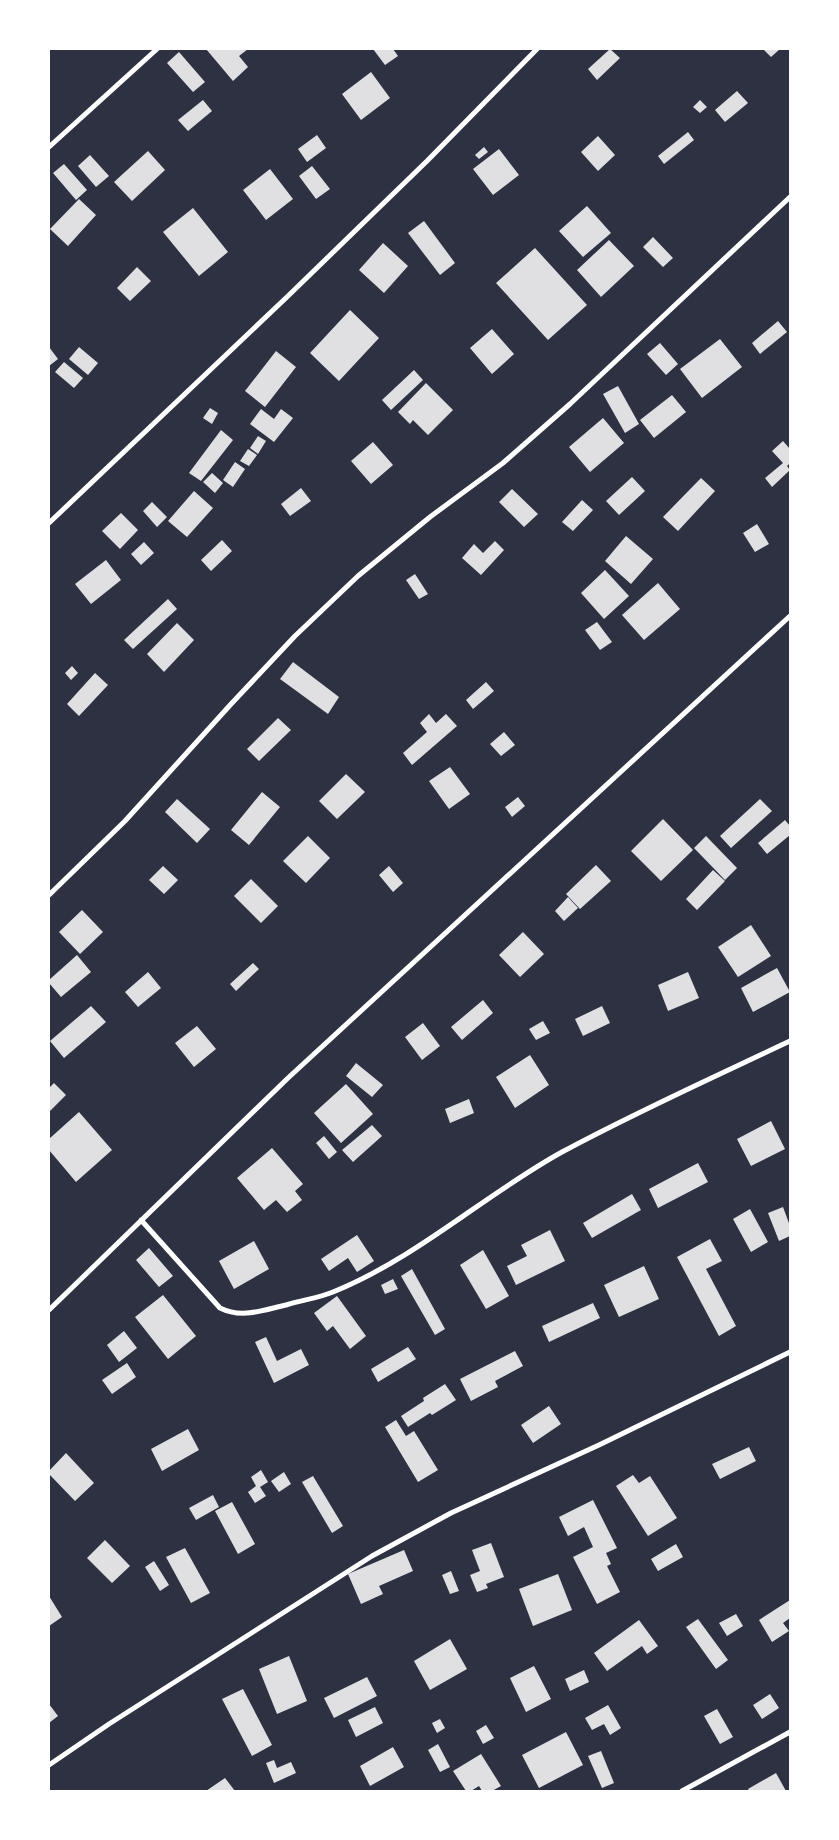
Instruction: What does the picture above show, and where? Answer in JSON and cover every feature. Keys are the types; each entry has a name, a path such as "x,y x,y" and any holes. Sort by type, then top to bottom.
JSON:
{"street":[{"path":"49,147 157,49"},
{"path":"49,523 399,188 537,49"},
{"path":"49,895 125,821 295,636 358,576 430,517 503,464 790,197"},
{"path":"49,1310 288,1078 790,616"},
{"path":"141,1220 220,1308 230,1312 252,1313 331,1293 402,1257 534,1168 565,1150 697,1084 790,1041"},
{"path":"49,1765 109,1724 372,1556 451,1513 599,1445 790,1352"},
{"path":"682,1791 790,1732"}],"building":[{"path":"206,49 248,49 239,56 248,67 233,81"},
{"path":"373,49 393,49 398,56 385,65"},
{"path":"610,49 620,58 597,80 588,69"},
{"path":"763,49 780,49 771,57"},
{"path":"179,52 205,82 193,92 167,63"},
{"path":"371,72 390,98 361,120 342,94"},
{"path":"737,91 748,103 725,122 715,110"},
{"path":"203,100 212,111 188,131 178,120"},
{"path":"700,100 707,107 700,113 693,107"},
{"path":"688,132 694,140 664,164 658,156"},
{"path":"317,135 326,148 307,162 298,149"},
{"path":"598,136 615,155 598,171 581,152"},
{"path":"484,147 488,152 479,159 475,155"},
{"path":"499,149 519,175 493,195 473,169"},
{"path":"148,151 165,170 132,201 114,182"},
{"path":"90,155 109,176 96,187 78,166"},
{"path":"64,164 87,190 76,200 53,173"},
{"path":"312,166 330,189 316,199 299,176"},
{"path":"270,169 293,199 266,220 243,190"},
{"path":"79,199 96,215 68,246 50,229"},
{"path":"587,206 611,233 583,257 559,231"},
{"path":"193,208 228,252 199,276 163,232"},
{"path":"424,221 455,263 440,275 408,233"},
{"path":"653,237 673,258 663,267 643,247"},
{"path":"609,240 634,266 601,297 577,270"},
{"path":"383,243 408,266 384,293 359,270"},
{"path":"535,248 587,305 548,340 496,283"},
{"path":"137,267 151,281 130,301 117,288"},
{"path":"350,310 379,338 339,381 310,353"},
{"path":"778,321 787,332 760,354 752,343"},
{"path":"492,329 514,354 492,374 470,348"},
{"path":"720,339 742,367 702,398 680,369"},
{"path":"660,343 678,364 666,375 647,354"},
{"path":"49,347 58,359 49,366"},
{"path":"79,347 98,363 88,375 69,359"},
{"path":"276,351 296,367 265,407 245,391"},
{"path":"64,362 83,378 74,388 55,372"},
{"path":"414,370 423,380 391,410 382,400"},
{"path":"426,383 453,410 428,435 413,420 410,424 398,412"},
{"path":"618,386 639,424 625,433 603,394"},
{"path":"672,395 686,412 654,438 640,420"},
{"path":"210,408 218,413 212,424 203,418"},
{"path":"261,409 274,419 281,409 293,418 274,442 250,424"},
{"path":"603,418 624,443 590,472 569,447"},
{"path":"221,430 233,440 201,481 189,473"},
{"path":"258,436 266,441 258,454 250,448"},
{"path":"783,441 790,449 790,463 787,466 790,470 772,487 765,478 783,463 772,451"},
{"path":"373,442 393,465 371,484 351,461"},
{"path":"248,449 257,455 249,466 240,461"},
{"path":"235,462 245,469 233,487 223,480"},
{"path":"212,473 223,483 215,493 203,482"},
{"path":"632,477 645,491 619,515 606,501"},
{"path":"701,478 715,491 678,531 663,517"},
{"path":"301,488 311,501 290,516 281,504"},
{"path":"512,489 538,514 524,527 499,502"},
{"path":"194,491 213,508 187,537 168,521"},
{"path":"582,500 593,510 573,531 562,522"},
{"path":"152,502 167,517 157,527 143,511"},
{"path":"121,513 138,530 120,549 102,531"},
{"path":"757,524 769,544 755,552 743,533"},
{"path":"626,536 653,559 631,584 605,561"},
{"path":"222,540 232,551 211,571 201,560"},
{"path":"495,541 504,550 481,575 462,558 474,544 483,553"},
{"path":"144,542 154,553 141,565 131,554"},
{"path":"106,560 121,580 91,604 75,584"},
{"path":"605,570 629,596 604,619 581,593"},
{"path":"415,574 428,594 419,599 406,580"},
{"path":"658,583 680,609 644,640 622,615"},
{"path":"168,599 177,609 133,649 124,640"},
{"path":"597,622 612,642 600,650 585,630"},
{"path":"177,623 194,640 164,672 147,654"},
{"path":"293,662 339,697 328,714 280,679"},
{"path":"72,666 78,673 71,680 65,673"},
{"path":"95,673 108,685 79,716 67,704"},
{"path":"486,682 494,691 473,709 466,700"},
{"path":"429,714 436,723 446,714 457,726 412,765 403,753 427,732 420,723"},
{"path":"278,718 291,730 259,761 247,749"},
{"path":"504,732 515,745 501,756 490,744"},
{"path":"450,767 470,794 449,809 429,781"},
{"path":"346,774 365,792 337,819 319,801"},
{"path":"262,792 280,807 249,845 231,830"},
{"path":"518,797 525,806 512,817 505,807"},
{"path":"177,799 210,829 197,843 165,812"},
{"path":"760,799 772,811 731,848 720,836"},
{"path":"663,819 693,850 661,881 631,851"},
{"path":"785,820 790,826 790,835 767,854 758,843"},
{"path":"308,836 330,858 306,883 283,861"},
{"path":"706,836 737,868 725,880 694,848"},
{"path":"596,865 611,881 580,909 566,894"},
{"path":"163,866 178,880 164,894 149,880"},
{"path":"389,866 403,883 393,892 379,875"},
{"path":"713,870 725,881 697,910 686,899"},
{"path":"251,879 278,906 261,923 234,896"},
{"path":"568,897 578,908 564,921 555,911"},
{"path":"82,910 103,932 80,954 59,932"},
{"path":"751,925 771,956 738,977 718,947"},
{"path":"523,932 544,954 520,977 499,955"},
{"path":"77,955 91,972 61,997 49,983 49,980"},
{"path":"253,963 259,969 236,991 230,984"},
{"path":"777,968 790,992 753,1012 741,988"},
{"path":"148,972 161,988 138,1007 125,992"},
{"path":"688,972 699,998 668,1011 658,985"},
{"path":"483,1000 493,1013 462,1040 451,1027"},
{"path":"91,1006 106,1022 64,1058 50,1041"},
{"path":"602,1006 610,1023 583,1036 575,1019"},
{"path":"543,1021 550,1033 536,1040 529,1029"},
{"path":"423,1023 440,1046 422,1060 405,1037"},
{"path":"197,1026 216,1049 194,1067 175,1043"},
{"path":"530,1055 549,1085 515,1108 496,1077"},
{"path":"356,1063 383,1085 372,1097 346,1076"},
{"path":"54,1083 66,1095 49,1112 49,1088"},
{"path":"346,1084 373,1114 341,1143 314,1113"},
{"path":"469,1099 474,1113 450,1123 445,1109"},
{"path":"79,1112 112,1150 76,1182 49,1150 49,1139"},
{"path":"771,1121 785,1149 751,1166 737,1139"},
{"path":"372,1125 382,1136 353,1162 342,1150"},
{"path":"324,1136 337,1152 329,1159 316,1143"},
{"path":"272,1148 303,1184 295,1191 302,1200 287,1212 276,1200 264,1210 237,1178"},
{"path":"698,1163 708,1182 658,1208 649,1189"},
{"path":"632,1194 641,1210 592,1238 583,1223"},
{"path":"783,1207 790,1226 790,1236 779,1241 768,1213"},
{"path":"750,1209 768,1242 751,1252 733,1219"},
{"path":"550,1230 565,1261 516,1285 507,1266 527,1256 521,1245"},
{"path":"357,1235 374,1261 357,1272 348,1258 329,1271 321,1259"},
{"path":"710,1239 722,1261 706,1269 736,1326 719,1336 677,1257"},
{"path":"254,1241 269,1269 234,1289 219,1261"},
{"path":"149,1248 173,1276 159,1287 136,1260"},
{"path":"483,1250 509,1296 486,1309 460,1265"},
{"path":"644,1266 659,1299 619,1317 604,1285"},
{"path":"412,1269 445,1329 435,1335 401,1276"},
{"path":"393,1279 398,1289 385,1294 381,1285"},
{"path":"163,1295 196,1336 168,1359 135,1317"},
{"path":"337,1296 366,1336 350,1349 333,1326 327,1331 314,1313"},
{"path":"593,1303 600,1318 549,1342 542,1326"},
{"path":"124,1331 137,1348 119,1362 107,1345"},
{"path":"266,1337 277,1361 301,1349 309,1365 274,1383 255,1342"},
{"path":"408,1347 416,1359 378,1382 371,1369"},
{"path":"515,1351 523,1366 495,1381 498,1387 471,1401 460,1379"},
{"path":"127,1363 136,1377 112,1394 102,1380"},
{"path":"445,1384 456,1400 408,1427 401,1416 424,1401 423,1398"},
{"path":"549,1406 561,1424 533,1443 521,1425"},
{"path":"396,1420 406,1436 414,1431 438,1470 418,1482 385,1427"},
{"path":"188,1429 199,1450 162,1471 151,1449"},
{"path":"749,1447 756,1461 720,1479 712,1464"},
{"path":"66,1453 94,1483 75,1501 49,1474 49,1471"},
{"path":"261,1470 268,1482 260,1487 266,1496 255,1503 248,1492 256,1486 251,1477"},
{"path":"284,1472 291,1484 279,1492 271,1481"},
{"path":"633,1475 639,1483 650,1476 677,1518 648,1536 616,1486"},
{"path":"313,1476 343,1526 332,1533 302,1482"},
{"path":"213,1495 219,1507 196,1520 189,1508"},
{"path":"593,1500 617,1548 606,1553 611,1564 607,1566 620,1592 597,1604 573,1557 593,1547 584,1527 568,1536 559,1517"},
{"path":"232,1502 255,1544 238,1554 215,1511"},
{"path":"105,1540 130,1566 112,1583 87,1558"},
{"path":"491,1543 504,1577 486,1584 488,1588 477,1592 470,1575 480,1571 472,1550"},
{"path":"676,1544 683,1557 658,1571 651,1559"},
{"path":"185,1548 210,1593 191,1603 166,1557"},
{"path":"404,1550 413,1571 379,1586 383,1594 361,1604 348,1574"},
{"path":"154,1561 169,1585 160,1591 145,1567"},
{"path":"451,1571 459,1591 450,1594 442,1575"},
{"path":"558,1574 572,1610 533,1626 519,1589"},
{"path":"49,1596 62,1617 49,1626"},
{"path":"790,1600 790,1618 783,1623 789,1631 772,1642 759,1620"},
{"path":"736,1614 743,1626 727,1636 719,1623"},
{"path":"698,1619 728,1660 716,1669 686,1627"},
{"path":"639,1620 658,1646 647,1654 642,1646 607,1671 594,1653"},
{"path":"450,1639 467,1669 430,1690 414,1661"},
{"path":"289,1656 307,1701 277,1714 259,1669"},
{"path":"534,1666 551,1699 526,1712 510,1678"},
{"path":"584,1670 589,1682 570,1691 565,1679"},
{"path":"367,1677 377,1696 334,1718 324,1698"},
{"path":"243,1689 272,1745 252,1756 222,1699"},
{"path":"770,1694 779,1708 762,1719 753,1705"},
{"path":"49,1704 58,1716 49,1723"},
{"path":"608,1705 621,1728 610,1735 604,1724 592,1730 585,1718"},
{"path":"375,1707 383,1723 356,1737 348,1720"},
{"path":"717,1709 733,1737 720,1744 704,1716"},
{"path":"440,1719 445,1728 437,1733 432,1723"},
{"path":"486,1725 494,1738 483,1744 476,1731"},
{"path":"566,1732 583,1765 539,1788 522,1755"},
{"path":"438,1744 450,1767 440,1772 428,1750"},
{"path":"393,1747 404,1767 370,1786 360,1766"},
{"path":"601,1751 614,1783 602,1788 588,1756"},
{"path":"481,1754 501,1786 492,1791 482,1791 479,1786 471,1791 466,1791 453,1771"},
{"path":"274,1760 277,1768 291,1762 296,1773 274,1783 266,1763"},
{"path":"776,1773 786,1791 749,1791 748,1789"},
{"path":"225,1778 235,1791 206,1791"}]}
